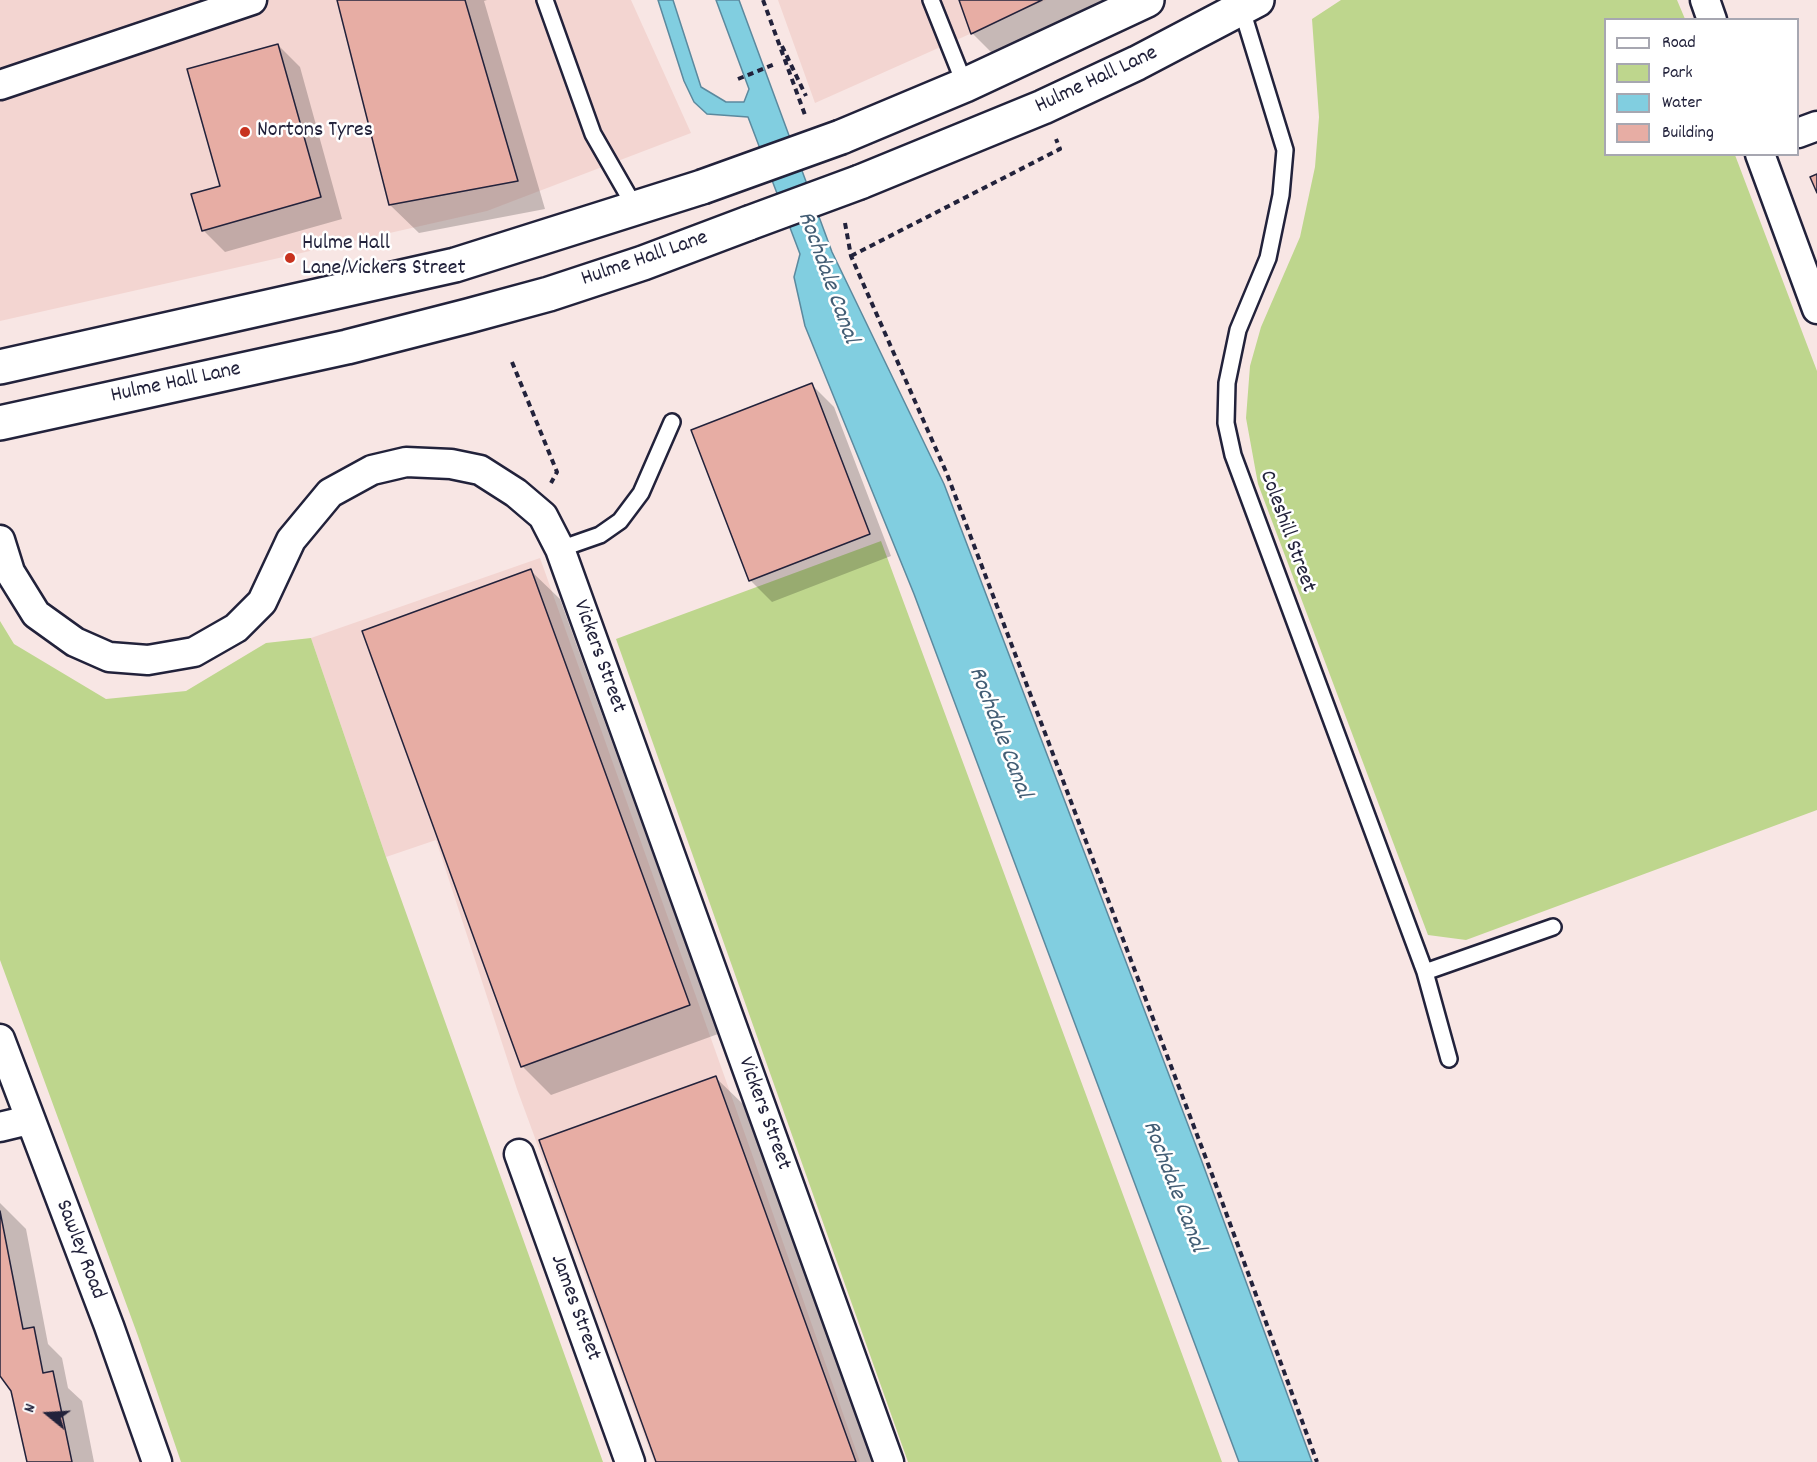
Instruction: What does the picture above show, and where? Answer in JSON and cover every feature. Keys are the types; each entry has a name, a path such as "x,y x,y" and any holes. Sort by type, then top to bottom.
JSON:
{"highway":[{"path":"0,367 455,265 702,188 840,137 965,85 1147,0"},
{"name":"Hulme Hall Lane","path":"0,423 346,347 468,316 632,267 860,182 1043,107 1245,3"}],"street":[{"path":"0,85 252,0"},
{"path":"1705,0 1711,18"},
{"path":"1799,132 1817,126"},
{"path":"1761,156 1817,309"},
{"name":"Vickers Street","path":"0,540 10,572 36,614 75,642 109,657 148,660 194,652 236,628 262,602 291,540 330,492 372,470 406,462 451,464 480,470 516,493 543,516 560,549 889,1462"},
{"name":"Sawley Road","path":"0,1039 109,1326 157,1462"},
{"path":"0,1127 29,1120"},
{"name":"James Street","path":"519,1154 630,1462"}],"lane":[{"path":"545,0 593,134 636,209"},
{"path":"931,0 965,85"},
{"name":"Coleshill Street","path":"1245,3 1285,150 1281,195 1268,258 1238,330 1227,383 1226,423 1238,466 1425,972 1449,1059"},
{"path":"560,549 600,535 620,521 641,493 672,422"},
{"path":"1425,972 1553,927"}],"path":[{"path":"763,0 771,24 805,93"},
{"path":"738,80 775,64"},
{"path":"851,256 1060,149 1043,107"},
{"path":"845,220 851,256 947,474 1213,1177 1317,1462"},
{"path":"512,363 557,472 536,510"}],"shaded area":[{"path":"0,0 631,0 691,133 487,211 0,321"},
{"path":"778,0 1046,0 815,103"},
{"path":"540,558 860,1462 654,1462 517,1089 436,840 386,857 311,638"}],"green space":[{"path":"1341,0 1677,0 1685,18 1604,18 1604,156 1735,156 1817,371 1817,810 1466,940 1428,935 1258,484 1246,418 1250,366 1261,327 1300,237 1315,167 1319,117 1312,19"},
{"path":"881,541 1222,1462 908,1462 616,639"},
{"path":"0,621 14,644 106,699 186,691 266,643 311,638 386,857 603,1462 181,1462 138,1336 0,960"}],"water":[{"name":"Rochdale Canal","path":"658,0 673,0 701,87 726,102 744,102 749,89 716,0 739,0 832,252 944,484 1201,1159 1312,1462 1239,1462 914,594 805,326 794,277 800,254 748,117 707,114 694,102 684,81"}],"building":[{"path":"337,0 465,0 518,181 389,205"},
{"path":"959,0 1042,0 971,34"},
{"path":"278,44 321,197 202,231 191,194 220,186 187,69"},
{"path":"1817,174 1817,193 1810,177"},
{"path":"812,383 870,534 749,581 691,430"},
{"path":"531,569 690,1005 521,1067 362,631"},
{"path":"716,1076 856,1462 656,1462 539,1140"},
{"path":"0,1211 23,1329 34,1327 43,1373 53,1371 72,1462 27,1462 11,1391 0,1376"}],"place":[{"name":"Nortons Tyres","path":"245,132"},
{"name":"Hulme Hall Lane/Vickers Street","path":"290,258"}]}
